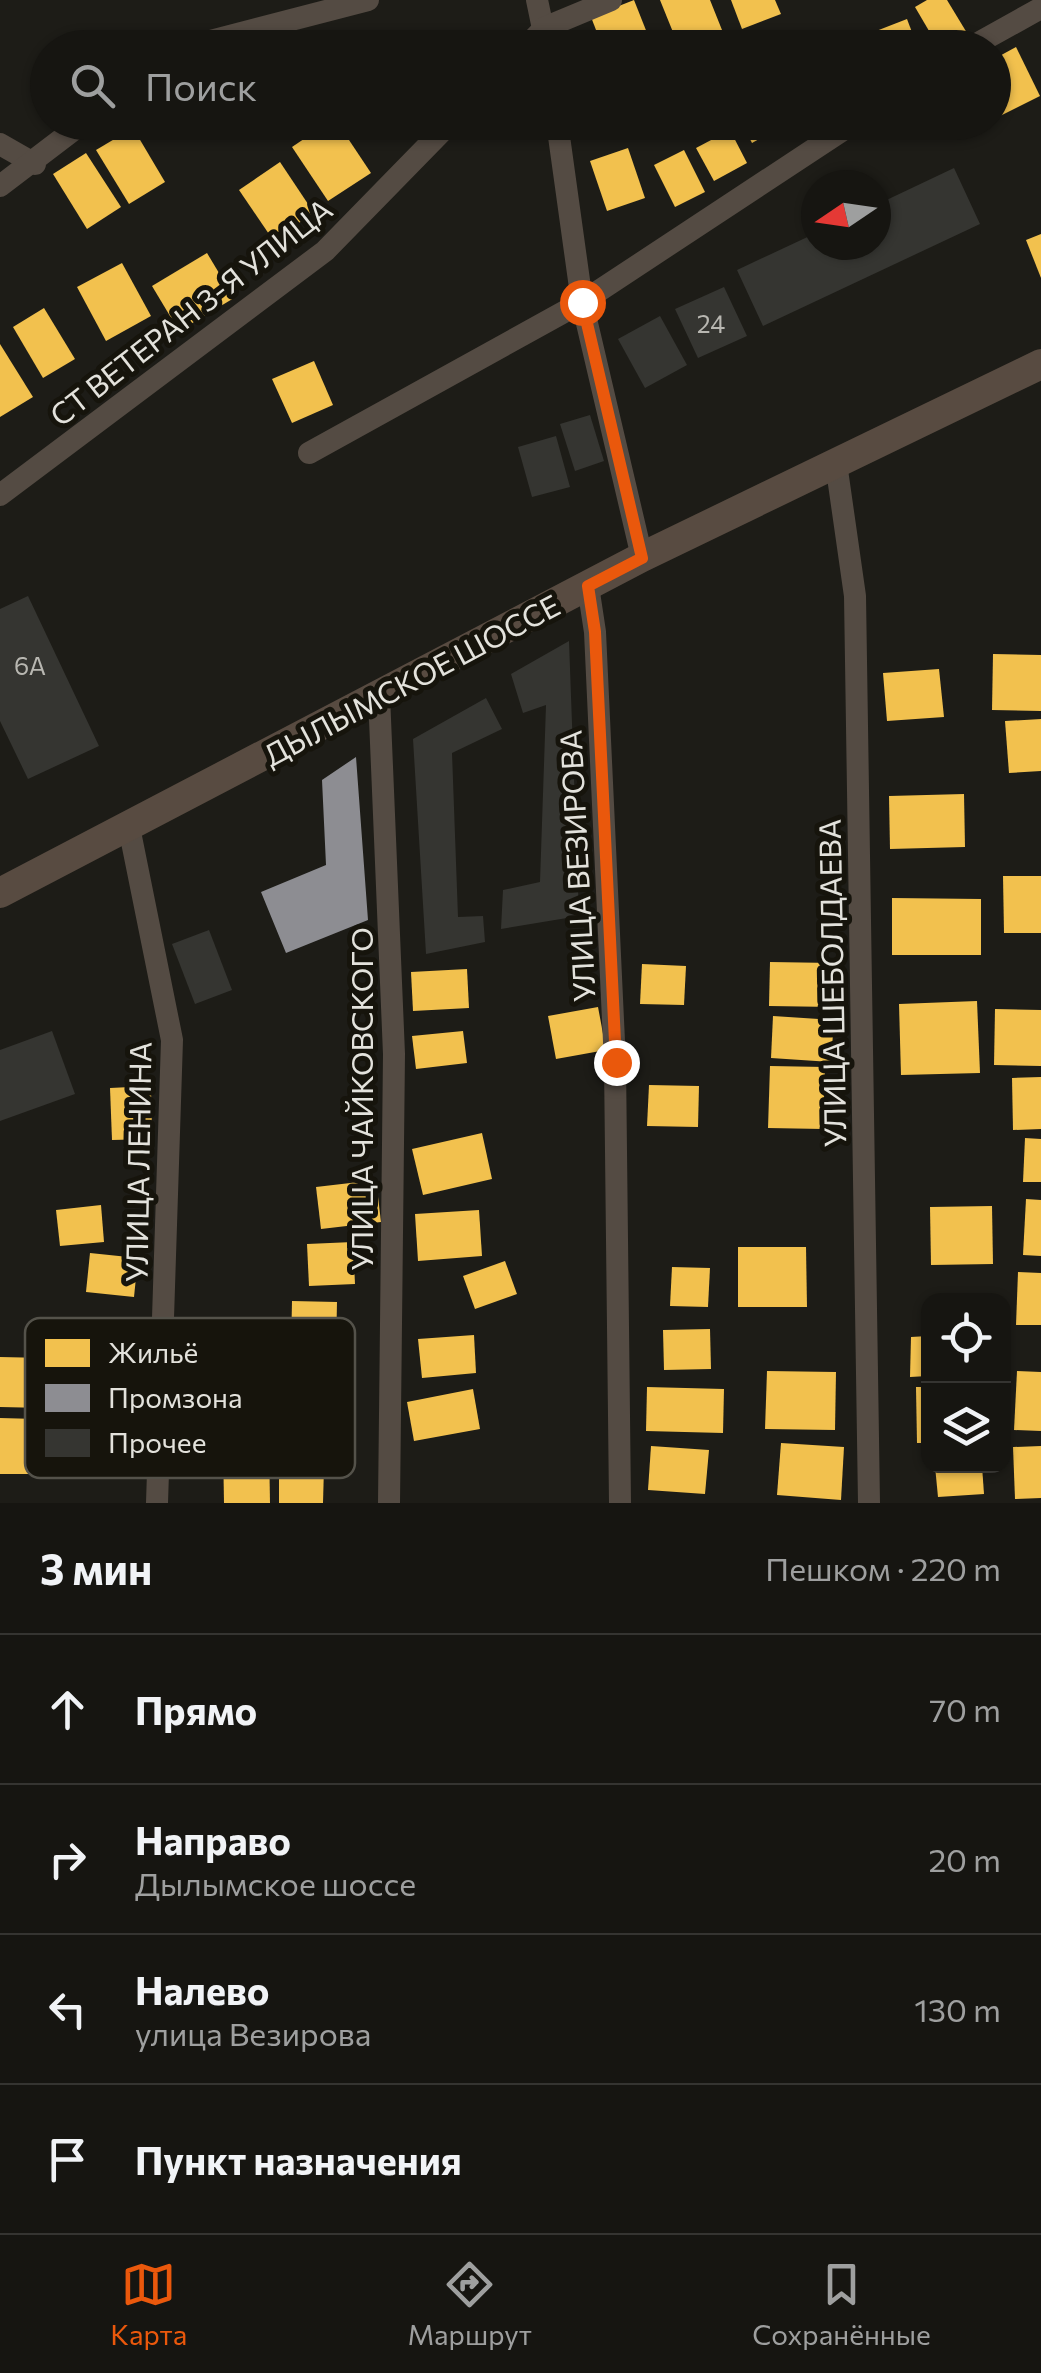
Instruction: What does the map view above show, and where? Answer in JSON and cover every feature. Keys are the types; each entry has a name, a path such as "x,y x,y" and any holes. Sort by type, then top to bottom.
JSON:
{"main road":[{"name":"ДЫЛЫМСКОЕ ШОССЕ","path":"0,894 642,558 1041,364"}],"street":[{"path":"253,30 368,0"},
{"path":"537,0 544,30"},
{"path":"559,30 610,0"},
{"path":"1001,30 1041,8"},
{"path":"0,186 63,140"},
{"name":"СТ ВЕТЕРАН 3-Я УЛИЦА","path":"0,495 326,251 434,140"},
{"path":"560,140 582,302 642,558"},
{"path":"309,453 582,302 828,140"},
{"path":"0,144 35,164"},
{"name":"УЛИЦА ШЕБОЛДАЕВА","path":"836,464 855,596 869,1503"},
{"name":"УЛИЦА ВЕЗИРОВА","path":"588,586 595,632 616,1062 620,1503"},
{"name":"УЛИЦА ЧАЙКОВСКОГО","path":"380,696 394,1054 389,1503"},
{"name":"УЛИЦА ЛЕНИНА","path":"128,827 172,1040 163,1318"},
{"name":"УЛИЦА ЛЕНИНА","path":"157,1503 158,1478"}],"building: Жильё":[{"path":"634,0 646,30 596,30 591,17"},
{"path":"660,0 710,0 722,30 672,30"},
{"path":"731,0 775,0 781,14 742,29"},
{"path":"927,0 947,0 965,30 928,30 915,7"},
{"path":"907,19 911,30 879,30"},
{"path":"1016,47 1040,96 1011,110 1011,50"},
{"path":"113,140 140,140 165,182 129,204 96,150"},
{"path":"302,140 349,140 371,173 328,201 292,147"},
{"path":"711,140 735,140 747,163 714,181 696,148"},
{"path":"628,148 645,198 607,211 590,161"},
{"path":"684,150 705,192 675,207 654,165"},
{"path":"86,153 121,207 87,229 53,174"},
{"path":"280,162 314,213 273,240 239,190"},
{"path":"1041,234 1041,278 1026,240"},
{"path":"207,253 234,298 179,331 152,286"},
{"path":"122,263 151,316 106,341 77,287"},
{"path":"44,308 75,359 43,378 13,327"},
{"path":"0,344 33,397 0,417"},
{"path":"314,361 333,405 292,423 272,379"},
{"path":"993,654 1041,655 1041,711 992,710"},
{"path":"939,669 944,717 887,721 883,673"},
{"path":"1041,719 1041,771 1009,773 1005,721"},
{"path":"964,794 965,847 890,849 889,796"},
{"path":"1003,876 1041,876 1041,933 1004,933"},
{"path":"892,898 981,899 981,955 892,955"},
{"path":"770,962 833,963 833,1007 769,1006"},
{"path":"642,964 686,966 684,1005 640,1004"},
{"path":"467,969 469,1008 413,1011 411,972"},
{"path":"977,1001 980,1073 901,1075 899,1004"},
{"path":"598,1007 606,1050 556,1059 548,1016"},
{"path":"995,1009 1041,1010 1041,1066 994,1065"},
{"path":"773,1016 834,1020 831,1062 771,1058"},
{"path":"463,1031 467,1063 416,1069 412,1036"},
{"path":"770,1066 825,1067 823,1129 768,1128"},
{"path":"1041,1077 1041,1129 1013,1130 1012,1078"},
{"path":"649,1085 699,1086 698,1127 647,1126"},
{"path":"151,1086 152,1139 112,1140 110,1088"},
{"path":"482,1133 492,1179 423,1195 412,1149"},
{"path":"1025,1138 1041,1139 1041,1182 1023,1182"},
{"path":"376,1180 381,1222 321,1229 316,1187"},
{"path":"1026,1199 1041,1200 1041,1256 1023,1255"},
{"path":"101,1205 104,1242 60,1246 56,1210"},
{"path":"992,1206 993,1264 931,1265 930,1207"},
{"path":"479,1210 482,1256 418,1261 415,1214"},
{"path":"353,1242 355,1284 309,1286 307,1244"},
{"path":"738,1247 806,1247 807,1307 738,1307"},
{"path":"90,1253 138,1258 134,1297 86,1292"},
{"path":"505,1261 517,1294 475,1309 463,1276"},
{"path":"672,1267 710,1268 708,1307 670,1306"},
{"path":"1018,1272 1041,1273 1041,1325 1016,1325"},
{"path":"292,1301 337,1302 337,1318 292,1318"},
{"path":"710,1329 711,1369 664,1370 663,1330"},
{"path":"474,1335 476,1373 422,1378 418,1339"},
{"path":"921,1336 921,1376 910,1377 911,1337"},
{"path":"0,1357 25,1358 25,1408 0,1407"},
{"path":"767,1371 836,1372 835,1430 765,1429"},
{"path":"1017,1371 1041,1372 1041,1431 1014,1430"},
{"path":"647,1387 724,1389 723,1433 646,1431"},
{"path":"916,1387 921,1387 921,1443 917,1443"},
{"path":"473,1389 480,1429 414,1441 407,1402"},
{"path":"0,1418 25,1419 25,1474 0,1474"},
{"path":"781,1443 844,1447 841,1500 777,1495"},
{"path":"651,1446 709,1450 705,1494 648,1490"},
{"path":"1041,1446 1041,1498 1015,1499 1013,1447"},
{"path":"936,1473 982,1473 984,1494 938,1497"},
{"path":"224,1478 270,1478 270,1503 224,1503"},
{"path":"279,1478 324,1478 323,1503 279,1503"}],"building: Промзона":[{"path":"356,757 368,920 286,953 261,892 326,865 322,780"}],"building: Прочее":[{"path":"954,168 980,224 763,326 737,270 801,240 801,260 891,260 891,198"},
{"path":"724,287 747,336 698,358 675,309"},
{"path":"660,316 687,365 645,388 618,339"},
{"path":"590,415 604,461 575,471 560,424"},
{"path":"556,436 570,487 532,497 518,447"},
{"path":"28,596 99,746 28,779 0,721 0,609"},
{"path":"569,641 579,916 501,929 503,890 540,882 546,705 523,713 511,674"},
{"path":"486,698 502,729 452,753 458,917 483,916 485,942 426,954 413,739"},
{"path":"209,930 232,990 195,1004 172,944"},
{"path":"52,1031 75,1094 0,1121 0,1050"}],"route":[{"path":"582,302 642,558 588,586 595,632 616,1062"}]}
